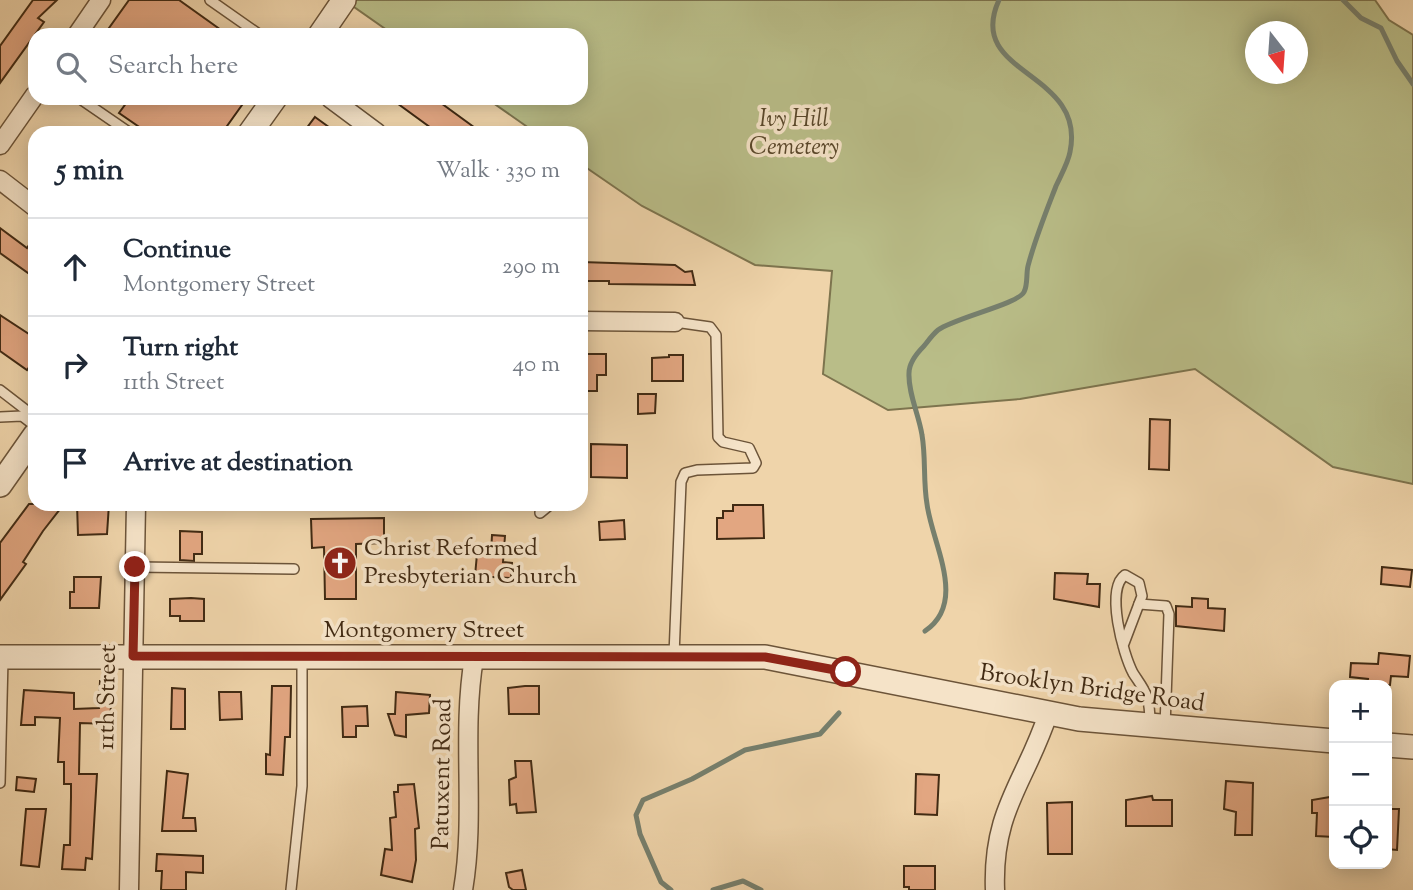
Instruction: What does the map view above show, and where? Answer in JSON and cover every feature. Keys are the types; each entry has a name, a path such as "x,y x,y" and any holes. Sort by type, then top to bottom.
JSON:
{"street":[{"path":"82,28 102,0"},
{"path":"325,28 344,0"},
{"path":"0,145 28,105"},
{"path":"255,126 270,105"},
{"path":"339,105 368,126"},
{"path":"0,180 28,201"},
{"path":"588,321 675,322"},
{"path":"0,485 28,445"},
{"name":"11th Street","path":"129,890 136,511"},
{"name":"Montgomery Street","path":"2,657 765,657 846,672"},
{"name":"Patuxent Road","path":"463,890 468,845 467,713 474,658"},
{"name":"Brooklyn Bridge Road","path":"846,672 1048,714 1158,727 1329,741"},
{"path":"995,890 997,837 1007,804 1048,714"},
{"path":"1392,745 1413,747"}],"lane":[{"path":"210,0 250,28"},
{"path":"89,105 120,126"},
{"path":"673,657 681,482 685,473 697,470 753,468 756,463 749,448 723,442 718,437 716,335 710,327 675,322"},
{"path":"0,390 28,412"},
{"path":"0,417 22,416 28,421"},
{"path":"135,567 294,569"},
{"path":"1123,646 1142,596 1139,583 1125,575 1117,588 1123,646 1158,727"},
{"path":"1139,604 1166,606 1169,614 1158,727"},
{"path":"0,783 2,657"},
{"path":"291,890 302,786 302,657"}],"green space":[{"name":"Ivy Hill Cemetery","path":"344,0 1375,0 1389,20 1413,35 1413,484 1333,467 1195,369 1020,399 888,410 823,374 832,271 755,265 642,206 588,169 588,126 526,126 496,105 588,105 588,28 384,28"}],"building":[{"path":"33,0 57,0 38,18 44,22 40,28 28,28 28,44 0,83 0,46"},
{"path":"129,0 179,0 218,28 109,28"},
{"path":"125,105 242,105 227,126 138,126 119,113"},
{"path":"400,105 444,105 472,126 428,126"},
{"path":"315,117 327,126 308,126"},
{"path":"0,228 28,246 28,273 0,253"},
{"path":"588,262 675,265 685,272 692,271 695,285 609,284 609,281 588,281"},
{"path":"0,315 28,333 28,369 0,351"},
{"path":"588,354 606,354 606,375 597,375 597,391 588,391"},
{"path":"683,355 683,381 652,381 652,358"},
{"path":"638,394 656,394 655,413 638,414"},
{"path":"1150,419 1170,420 1169,470 1149,469"},
{"path":"591,444 627,445 627,478 591,477"},
{"path":"28,505 28,511 59,511 0,600 0,543"},
{"path":"733,505 763,505 764,538 717,539 717,518 723,518 723,511 733,511"},
{"path":"77,511 109,511 107,534 78,535"},
{"name":"Christ Reformed Presbyterian Church","path":"384,518 384,543 356,544 356,599 325,599 324,547 312,548 311,519"},
{"path":"624,520 625,539 600,540 599,522"},
{"path":"180,531 202,532 202,554 194,554 194,561 180,560"},
{"path":"492,535 505,536 503,562 512,563 511,578 475,576 477,554 491,555"},
{"path":"1382,567 1412,570 1410,587 1381,584"},
{"path":"1055,573 1088,574 1087,584 1100,584 1099,607 1054,599"},
{"path":"74,577 101,577 99,608 70,608"},
{"path":"1192,598 1208,599 1208,608 1225,609 1224,631 1176,626 1176,606 1192,607"},
{"path":"170,599 204,599 204,621 180,621 180,616 170,616"},
{"path":"1379,653 1410,656 1408,677 1391,676 1391,680 1368,680 1350,677 1351,663 1378,664"},
{"path":"100,681 112,682 110,724 80,723 79,774 97,774 92,859 86,858 85,870 62,869 64,845 70,845 71,784 64,784 64,762 58,762 60,718 35,717 35,725 21,725 24,690 74,693 74,709 99,708"},
{"path":"272,686 291,686 290,737 285,737 283,775 266,774 266,754 270,755"},
{"path":"539,686 539,714 509,714 508,688"},
{"path":"172,688 185,689 185,729 171,729"},
{"path":"219,692 241,692 242,719 220,720"},
{"path":"396,692 430,695 429,713 406,715 406,737 395,735 388,714 395,714"},
{"path":"367,706 368,726 356,726 356,737 343,737 342,707"},
{"path":"515,761 531,761 536,812 517,813 516,804 510,805 509,780 516,777"},
{"path":"167,771 188,774 183,818 195,818 196,831 162,831"},
{"path":"916,774 939,775 937,815 915,814"},
{"path":"17,777 36,779 34,792 16,790"},
{"path":"1226,781 1253,783 1252,835 1235,835 1236,812 1224,809"},
{"path":"414,784 419,828 415,829 416,860 412,882 381,875 385,849 392,850 390,818 396,817 394,792 398,792 398,785"},
{"path":"1152,796 1153,800 1172,800 1172,826 1126,826 1126,800"},
{"path":"1329,797 1329,837 1316,836 1317,813 1312,813 1312,800"},
{"path":"1072,802 1072,854 1048,854 1047,803"},
{"path":"26,809 46,809 39,867 21,865"},
{"path":"1392,809 1399,809 1397,850 1392,850"},
{"path":"157,854 203,856 203,873 186,872 186,890 161,890 162,871 156,871"},
{"path":"904,866 935,866 935,890 909,890 909,887 904,887"},
{"path":"522,870 526,890 513,890 509,887 506,873"}],"waterway":[{"path":"925,631 938,619 944,605 946,589 927,504 921,427 910,388 910,366 938,330 1010,301 1024,292 1034,246 1070,152 1070,125 1061,104 1046,88 1011,60 998,44 993,25 999,0"},
{"path":"1343,0 1361,18 1381,28 1397,61 1413,84"},
{"path":"671,890 661,882 640,834 636,815 643,800 692,779 745,750 820,734 839,713"},
{"path":"713,890 743,881 761,890"}],"place":[{"name":"Christ Reformed Presbyterian Church","path":"340,563"}],"route":[{"path":"135,567 133,656 765,657 846,672"}]}
